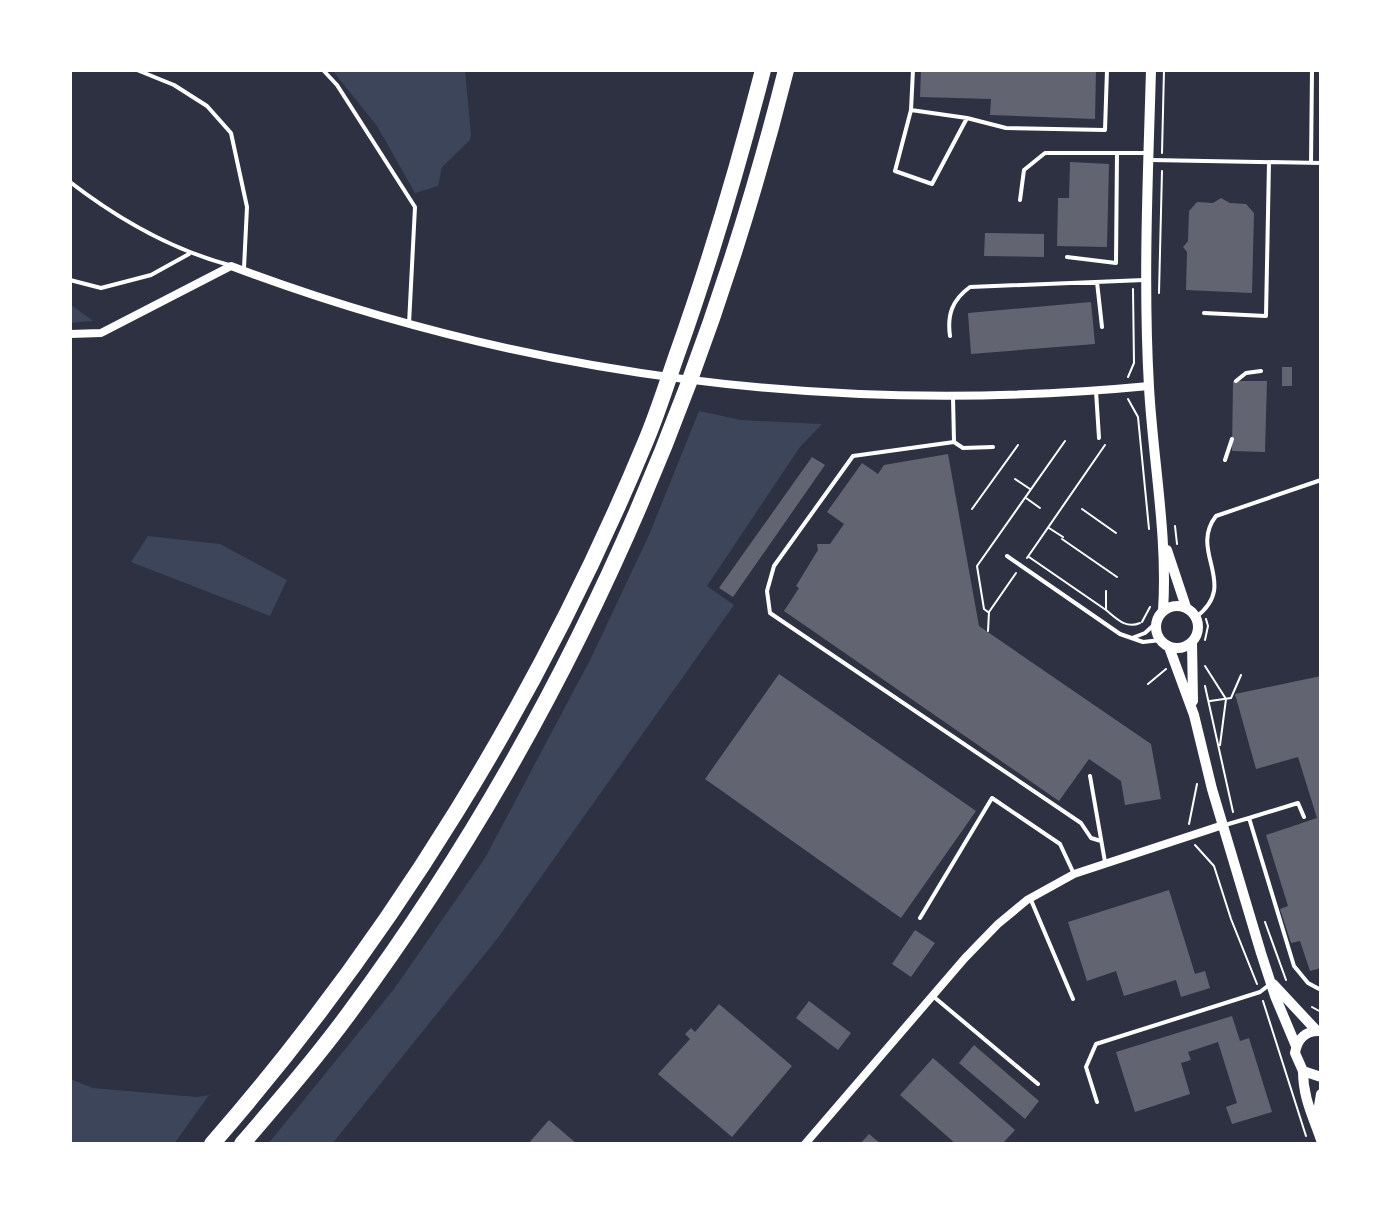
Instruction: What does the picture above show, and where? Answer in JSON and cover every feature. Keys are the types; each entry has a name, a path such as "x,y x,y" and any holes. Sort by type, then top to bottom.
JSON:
{"highway":[{"path":"212,1144 331,998 419,871 482,768 553,639 645,442 704,278 737,172 763,70"},
{"path":"242,1144 350,1012 436,886 502,780 574,649 666,447 725,286 759,179 786,70"}],"street":[{"path":"1151,70 1147,280 1149,386 1162,533 1163,611 1156,623 1194,715 1223,825 1272,983 1296,1046 1296,1060 1303,1071 1307,1109 1321,1140"},
{"path":"70,334 101,333 231,266 324,300 409,326 619,371 742,387 846,395 953,397 1149,386"},
{"path":"1162,533 1175,580 1186,607 1196,617 1198,630 1192,642 1194,715"},
{"path":"1163,611 1174,606 1186,607"},
{"path":"1165,644 1181,648 1192,642"},
{"path":"805,1144 932,996 998,924 1030,898 1074,874 1105,862 1223,825"},
{"path":"1272,983 1319,1030 1302,1037 1296,1046"},
{"path":"1303,1071 1321,1077"},
{"path":"1316,1126 1321,1094"}],"lane":[{"path":"137,70 174,85 207,106 231,133 247,207 244,270"},
{"path":"323,70 337,85 415,207 409,326"},
{"path":"913,70 911,110 895,171 932,184 967,118"},
{"path":"911,110 967,118 1006,128 1105,130 1107,70"},
{"path":"1311,163 1312,70"},
{"path":"1312,133 1321,133"},
{"path":"1020,200 1024,170 1045,153 1117,153 1148,157 1321,163"},
{"path":"1067,257 1116,263 1117,153"},
{"path":"1204,313 1266,316 1269,162"},
{"path":"70,182 102,207 189,254 231,266"},
{"path":"70,280 101,288 151,275 189,254"},
{"path":"950,336 948,320 956,297 970,287 1147,280"},
{"path":"1097,282 1102,327"},
{"path":"1236,381 1246,373 1261,371"},
{"path":"1096,391 1099,438"},
{"path":"953,397 954,442"},
{"path":"1225,460 1232,439"},
{"path":"993,447 963,448 954,442 853,456 774,566 767,591 770,613 1081,823 1096,842 1101,841"},
{"path":"1196,617 1213,601 1216,589 1206,535 1216,516 1321,480"},
{"path":"1007,556 1129,638 1165,644"},
{"path":"1129,638 1145,633 1156,623"},
{"path":"1090,776 1105,862"},
{"path":"920,918 992,798 1060,844 1074,874"},
{"path":"1223,825 1298,803 1304,817"},
{"path":"1249,818 1294,966 1308,983 1321,990"},
{"path":"1030,898 1073,999"},
{"path":"1097,1102 1086,1067 1096,1044 1260,992 1272,983"},
{"path":"932,996 1038,1084"}],"path":[{"path":"989,612 984,609 977,566 1065,441"},
{"path":"972,509 1018,445"},
{"path":"988,631 989,612 1105,445"},
{"path":"1015,479 1031,490"},
{"path":"1025,498 1040,508"},
{"path":"1082,509 1116,533"},
{"path":"1048,527 1117,577"},
{"path":"1028,557 1123,623 1133,626 1141,623"},
{"path":"1106,591 1106,610"},
{"path":"1202,662 1226,699 1220,750"},
{"path":"1148,684 1168,668"},
{"path":"1209,702 1231,698 1241,675"},
{"path":"1196,777 1197,792 1188,821 1191,835 1198,851 1214,866 1260,992 1300,1123 1310,1144"}],"shaded area":[{"path":"332,70 465,70 470,140 442,167 438,186 415,193 377,126"},
{"path":"70,304 93,321 70,323"},
{"path":"699,411 741,420 822,424 800,447 707,586 734,605 497,939 332,1144 268,1144 394,989 485,858 590,660 649,535"},
{"path":"148,536 220,544 287,580 270,616 131,562"},
{"path":"70,1079 93,1088 197,1097 209,1095 174,1144 70,1144"}],"building":[{"path":"921,70 1096,70 1095,119 990,115 991,99 920,97"},
{"path":"1070,162 1109,164 1107,247 1057,246 1058,198 1069,198"},
{"path":"1221,198 1230,203 1246,204 1254,213 1252,293 1186,290 1187,252 1183,247 1188,241 1189,211 1197,202 1213,203"},
{"path":"985,233 1044,234 1044,257 984,256"},
{"path":"1091,302 1095,344 971,354 968,313"},
{"path":"1282,367 1292,367 1292,386 1282,386"},
{"path":"1233,381 1267,381 1265,452 1232,451"},
{"path":"948,454 979,626 1151,744 1161,799 1125,805 1121,781 1089,759 1059,801 784,611 818,550 817,544 830,544 844,524 827,512 862,463 878,474 884,465"},
{"path":"812,457 825,465 733,597 719,588"},
{"path":"779,674 976,811 901,918 705,779"},
{"path":"1321,676 1321,968 1310,971 1300,941 1291,943 1280,909 1288,906 1266,835 1317,818 1298,757 1256,769 1235,694"},
{"path":"1169,890 1195,974 1205,971 1210,988 1181,997 1176,980 1124,996 1116,971 1087,981 1068,922"},
{"path":"915,930 935,943 911,977 892,964"},
{"path":"809,1001 851,1033 838,1050 796,1018"},
{"path":"719,1004 792,1066 732,1137 658,1074 690,1039 685,1034 691,1028 695,1032"},
{"path":"1232,1016 1240,1041 1249,1038 1272,1112 1232,1124 1226,1107 1237,1103 1218,1042 1188,1052 1191,1060 1181,1063 1190,1094 1135,1112 1116,1052"},
{"path":"974,1045 1039,1101 1025,1119 959,1063"},
{"path":"933,1058 1015,1130 1002,1144 956,1144 900,1095"},
{"path":"549,1120 577,1144 528,1144"},
{"path":"869,1134 881,1144 860,1144"}]}
